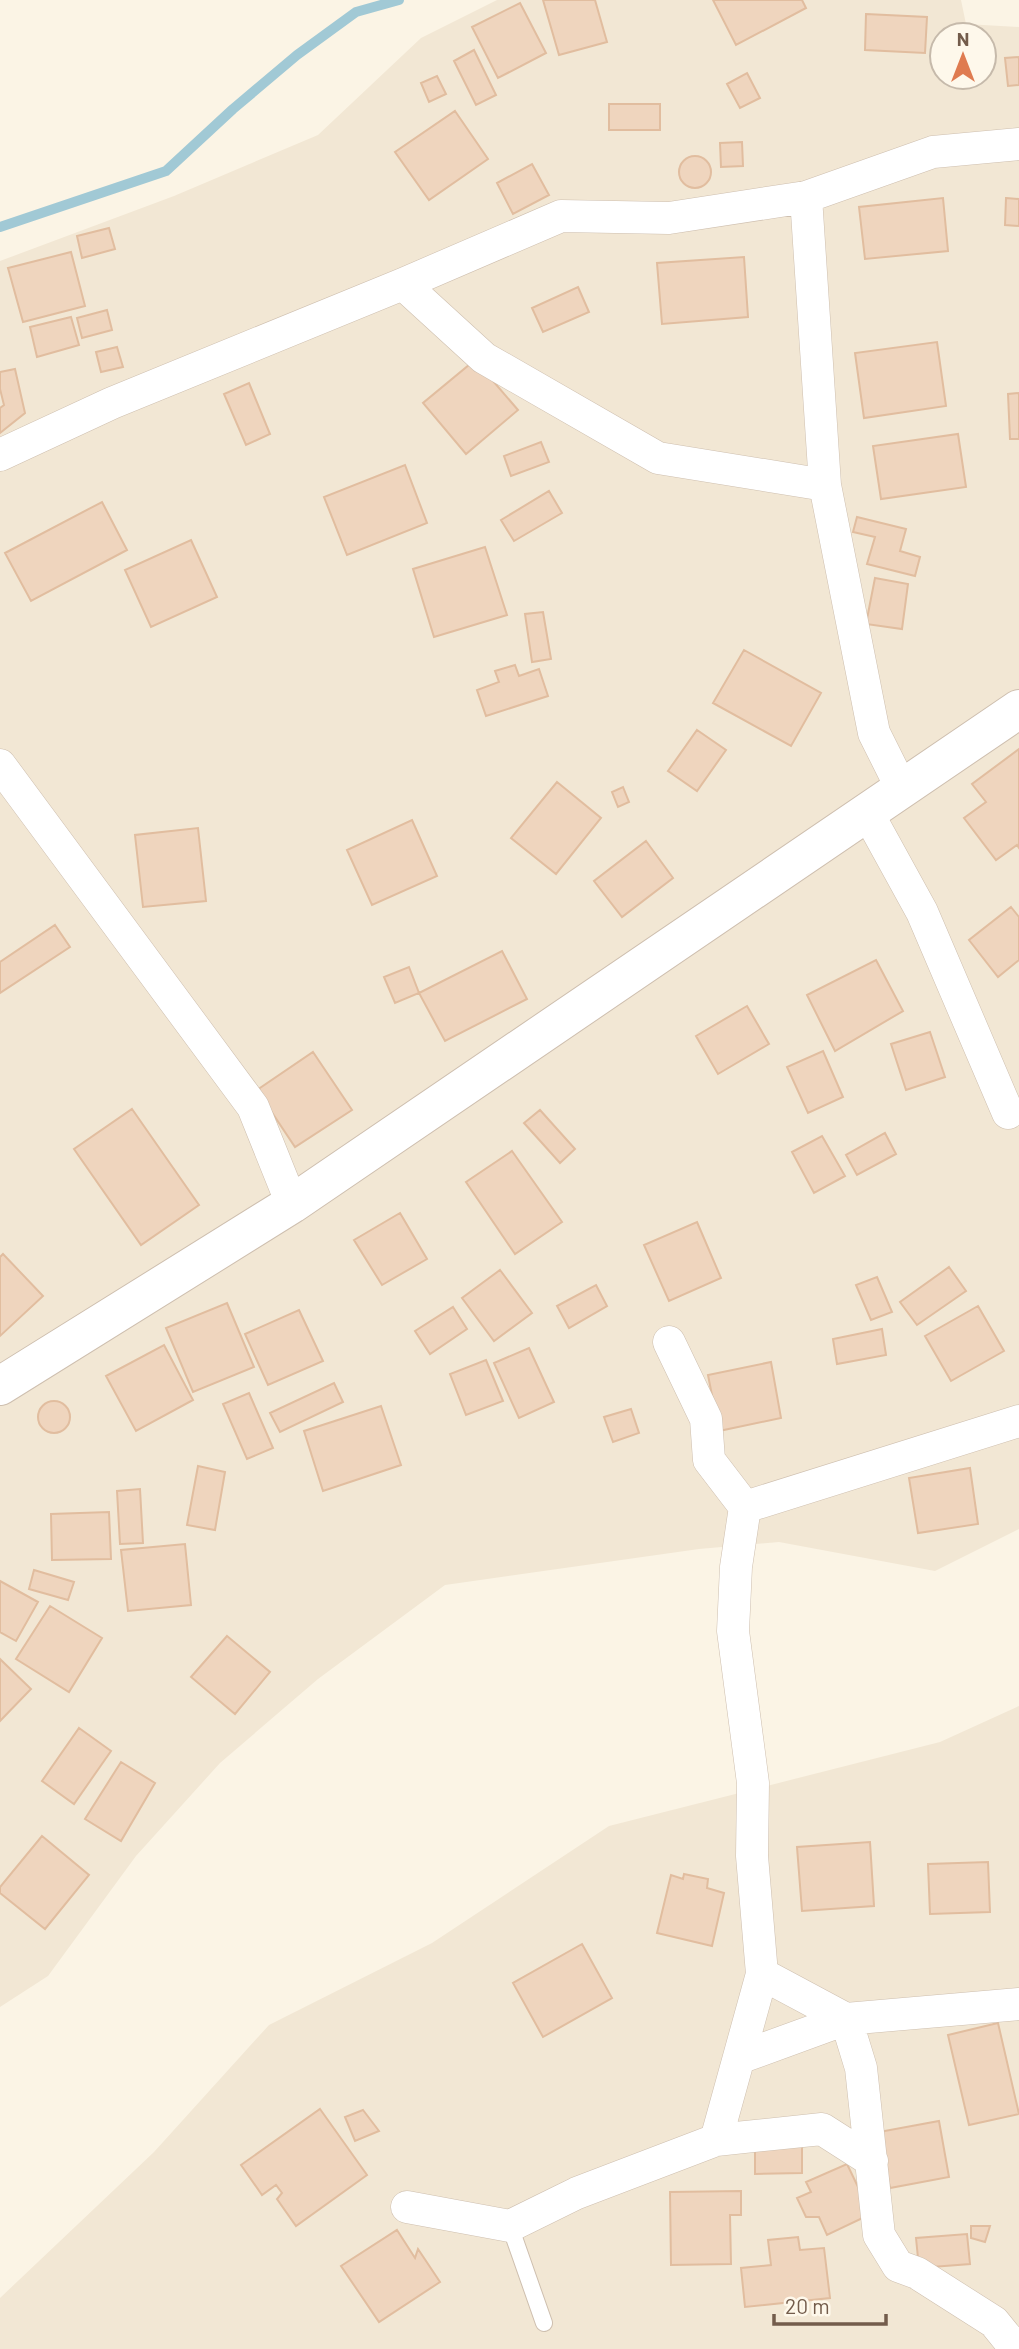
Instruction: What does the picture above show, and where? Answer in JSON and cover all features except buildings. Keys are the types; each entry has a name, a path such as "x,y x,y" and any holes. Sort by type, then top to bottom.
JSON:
{"street":[{"path":"0,455 112,403 561,216 669,218 806,197 933,152 1019,144"},
{"path":"806,197 825,485 874,733 902,789"},
{"path":"403,284 484,358 658,458 825,485"},
{"path":"0,1386 292,1204 1019,709"},
{"path":"0,765 253,1107 292,1204"},
{"path":"867,812 922,912 1008,1113"},
{"path":"669,1342 706,1419 709,1460 746,1507 736,1567 733,1631 753,1783 752,1856 762,1974 716,2140"},
{"path":"746,1507 1019,1421"},
{"path":"762,1974 846,2019 861,2068 879,2235 898,2266 917,2273 994,2322 1016,2349"},
{"path":"739,2058 846,2019 1019,2004"},
{"path":"407,2207 510,2227 577,2193 716,2140 822,2129 872,2161"}],"lane":[{"path":"510,2227 544,2323"}],"shaded area":[{"path":"497,0 961,0 965,21 928,21 928,91 998,91 998,26 1019,27 1019,1529 935,1571 779,1542 699,1549 445,1585 318,1679 220,1763 136,1856 48,1976 0,2007 0,261 174,196 318,135 421,38"},
{"path":"1019,1706 1019,2349 0,2349 0,2298 154,2152 269,2025 432,1943 609,1826 940,1742"}],"waterway":[{"path":"0,227 166,171 297,55 356,12 399,0"}]}
